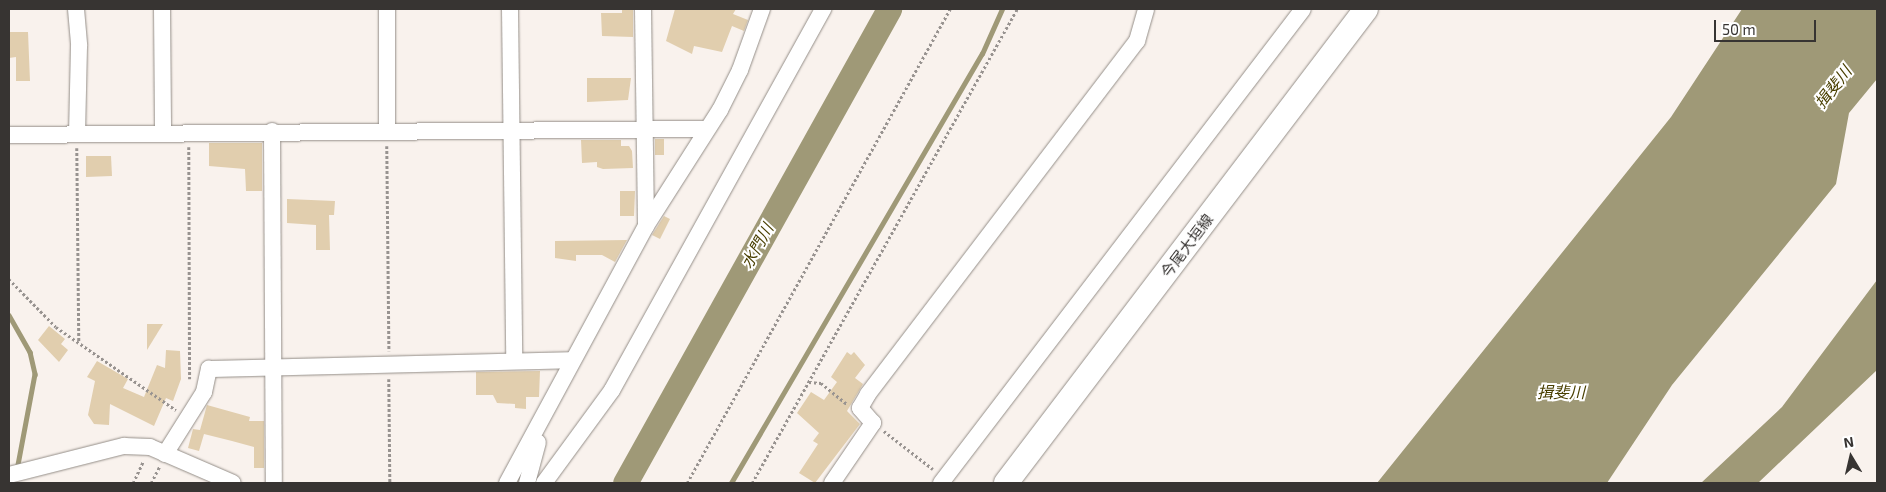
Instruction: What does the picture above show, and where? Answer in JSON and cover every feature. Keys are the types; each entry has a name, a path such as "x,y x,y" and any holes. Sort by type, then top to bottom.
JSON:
{"main road":[{"name":"今尾大垣線","path":"1006,483 1366,9"}],"street":[{"path":"76,9 79,46 77,134"},
{"path":"162,9 163,133"},
{"path":"387,9 387,130"},
{"path":"510,9 514,361"},
{"path":"643,9 642,129 646,226"},
{"path":"507,483 544,421 572,360 646,226 740,70 762,9"},
{"path":"544,483 612,390 823,9"},
{"path":"832,483 872,423 860,408 1137,41 1146,9"},
{"path":"936,480 1303,9"},
{"path":"9,134 511,128 705,129"},
{"path":"272,131 276,365 274,483"},
{"path":"165,454 204,392 209,368 276,365 572,360"},
{"path":"527,483 544,421"},
{"path":"16,474 124,446 150,448 233,483"}],"path":[{"path":"687,483 950,9"},
{"path":"752,483 1017,9"},
{"path":"387,130 390,483"},
{"path":"189,133 190,384"},
{"path":"77,134 79,341"},
{"path":"9,279 56,327 79,341 188,419"},
{"path":"809,382 821,383 852,408 860,408"},
{"path":"170,417 180,400"},
{"path":"872,423 933,469 936,480"},
{"path":"133,483 150,448"}],"water":[{"name":"揖斐川","path":"1742,9 1877,9 1877,79 1849,113 1836,184 1672,385 1607,483 1377,483 1671,117"},
{"path":"1877,280 1877,370 1758,483 1701,483 1782,407"}],"building":[{"path":"622,9 633,9 633,37 602,36 601,13 622,13"},
{"path":"675,9 736,9 733,14 748,20 744,31 732,26 722,52 694,46 692,54 666,41"},
{"path":"9,32 28,32 30,81 16,81 16,57 9,58"},
{"path":"587,78 631,78 628,100 587,102"},
{"path":"655,139 664,139 664,155 655,155"},
{"path":"581,140 621,140 621,146 629,146 632,151 633,168 603,169 597,167 597,162 582,163"},
{"path":"209,143 262,143 262,191 246,191 245,169 209,166"},
{"path":"86,156 111,156 112,176 86,177"},
{"path":"620,191 635,191 634,216 620,216"},
{"path":"287,199 335,201 334,215 329,215 330,250 316,250 316,225 287,223"},
{"path":"664,216 670,219 660,239 652,235"},
{"path":"627,240 615,262 602,255 576,255 576,261 555,258 555,241"},
{"path":"147,324 163,324 147,350"},
{"path":"49,326 65,339 61,344 68,350 59,362 38,340"},
{"path":"166,350 180,351 181,379 173,401 166,398 154,426 110,404 109,425 94,424 88,415 95,381 87,377 97,361 128,379 123,388 144,397 157,365 165,368"},
{"path":"847,352 851,355 854,352 865,365 855,378 863,384 847,411 860,424 815,483 799,473 818,444 813,441 819,433 797,413 811,392 824,400 837,382 831,377"},
{"path":"540,371 539,397 526,397 526,409 515,408 515,404 497,403 493,395 476,395 476,372"},
{"path":"207,405 250,417 249,421 264,421 264,468 254,468 254,447 232,441 204,434 199,451 188,448 193,429 200,430"}],"waterway":[{"name":"水門川","path":"625,483 889,9"},
{"path":"731,483 982,54 1002,9"},
{"path":"9,315 30,352 35,374 17,470"}]}
